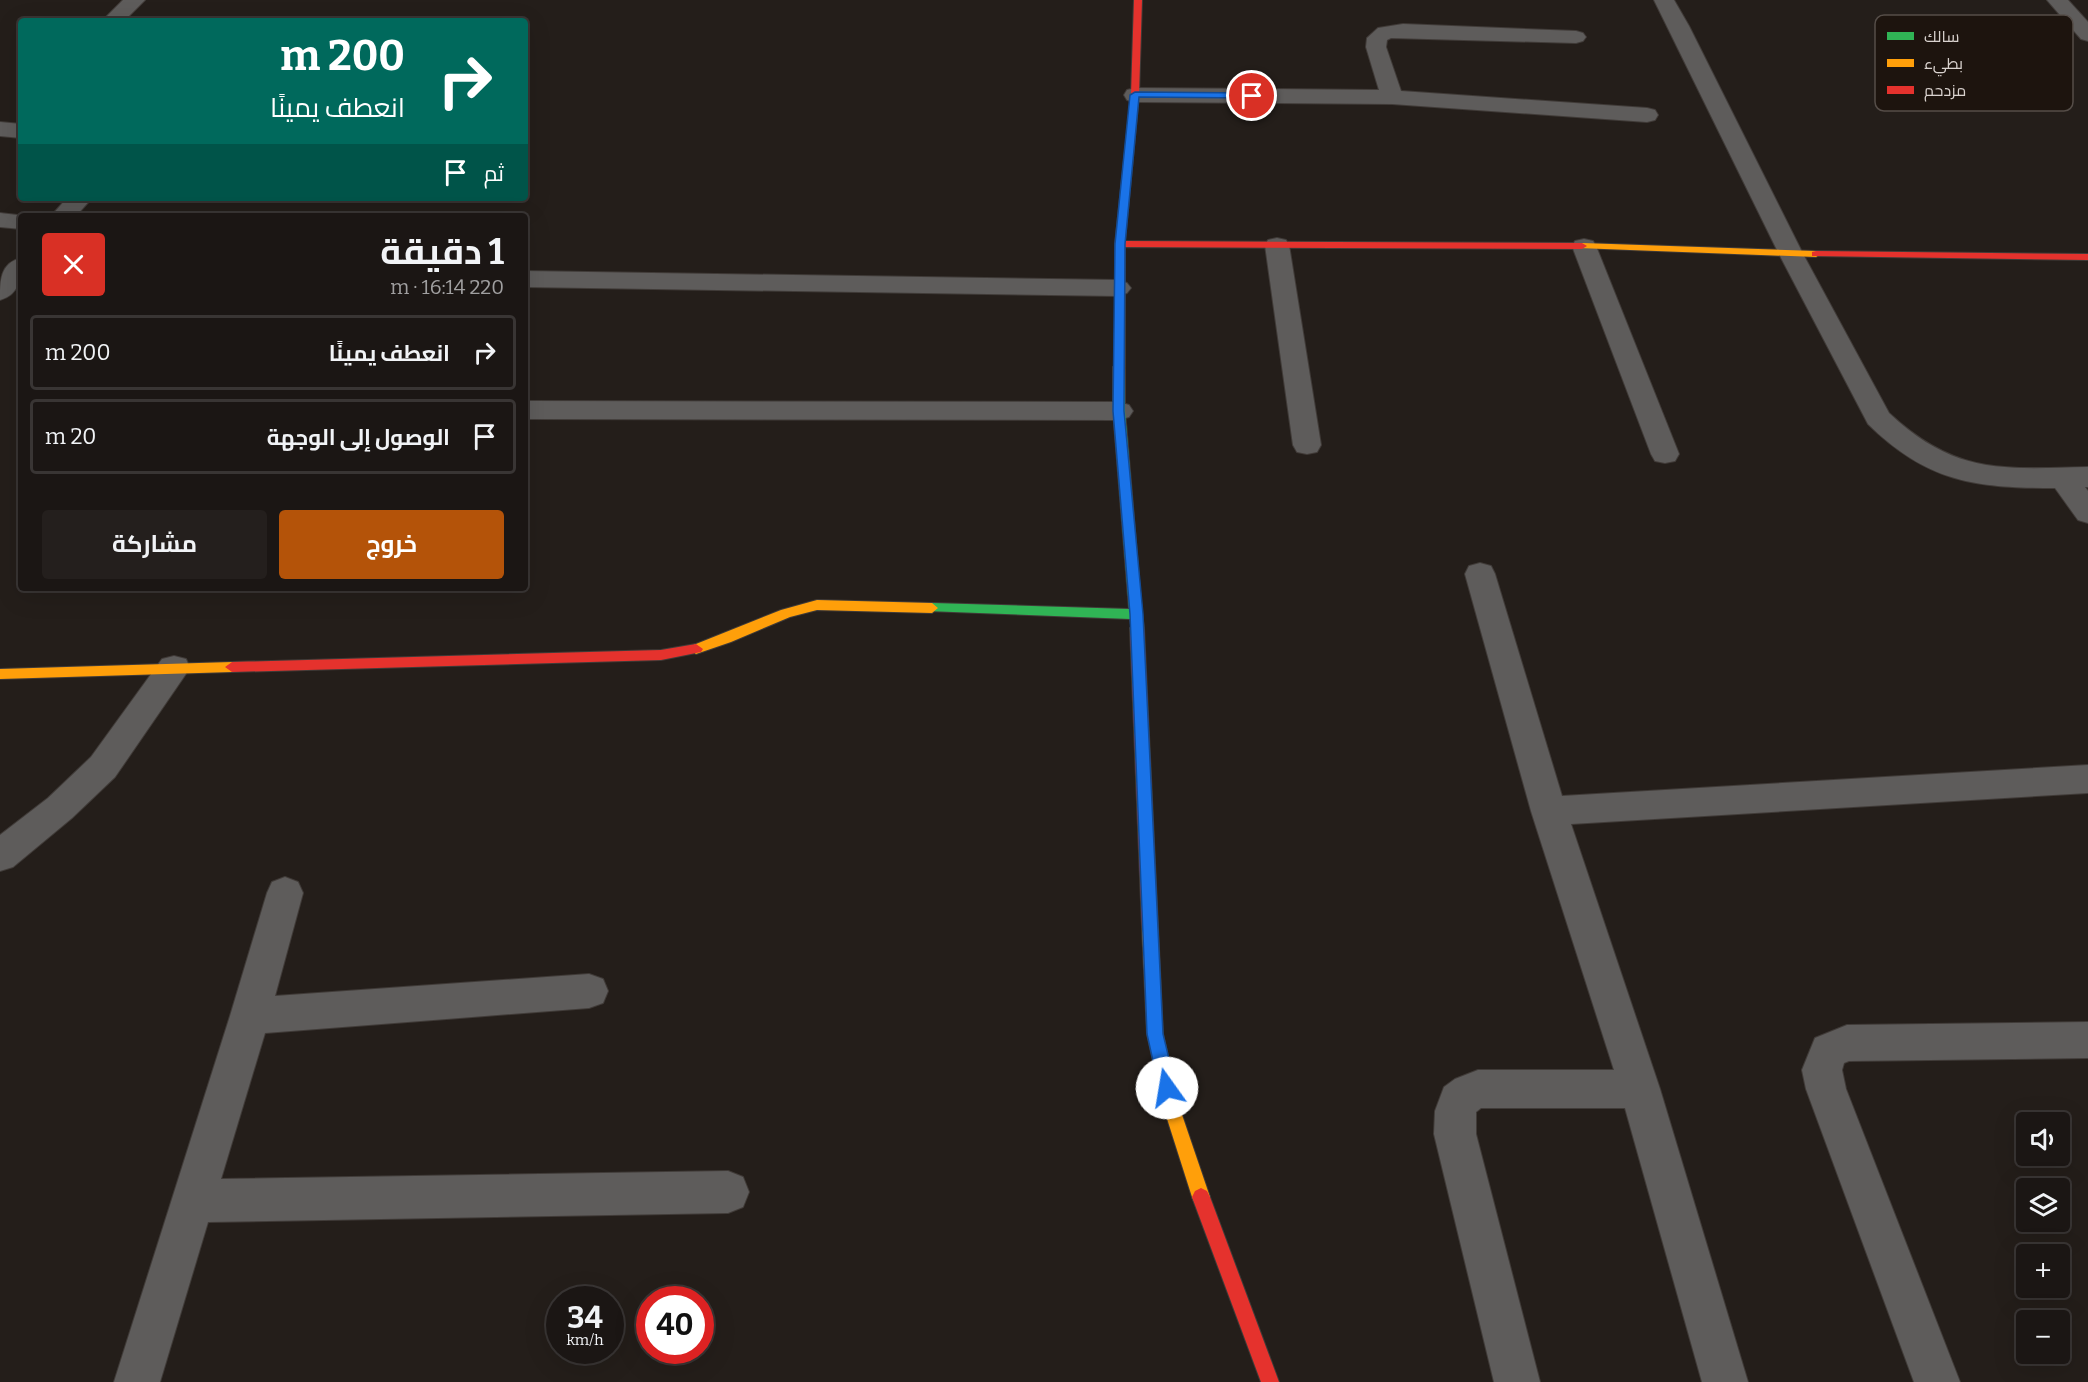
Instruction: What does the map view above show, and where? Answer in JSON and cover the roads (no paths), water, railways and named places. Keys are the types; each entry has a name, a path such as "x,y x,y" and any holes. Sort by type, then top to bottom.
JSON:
{"street":[{"path":"115,18 135,0"},
{"path":"1138,0 1135,95 1120,244 1119,411 1136,614 1155,1034 1171,1106 1192,1171 1270,1382"},
{"path":"1664,0 1791,254 1878,418 1897,438 1931,461 1970,473 2009,478 2075,478 2088,513"},
{"path":"2057,0 2070,15"},
{"path":"2073,18 2088,35"},
{"path":"1392,97 1376,47 1377,38 1385,32 1403,30 1576,37"},
{"path":"1135,95 1392,97 1647,115"},
{"path":"0,129 18,131"},
{"path":"66,213 77,201"},
{"path":"0,220 18,222"},
{"path":"1120,244 1584,246 1791,254 2088,257"},
{"path":"1277,245 1307,445"},
{"path":"1584,246 1665,454"},
{"path":"0,292 18,270"},
{"path":"528,279 1119,288"},
{"path":"528,410 1119,411"},
{"path":"1479,574 1549,812 1640,1089 1725,1382"},
{"path":"0,674 661,655 685,652 709,645 790,610 817,604 1136,614"},
{"path":"0,856 60,808 103,766 174,668"},
{"path":"1549,812 2088,779"},
{"path":"137,1382 250,1016 285,893"},
{"path":"250,1016 589,991"},
{"path":"1937,1382 1826,1089 1822,1070 1829,1051 1847,1043 2088,1040"},
{"path":"1517,1382 1455,1134 1455,1108 1463,1095 1479,1089 1640,1089"},
{"path":"192,1201 728,1192"}]}
